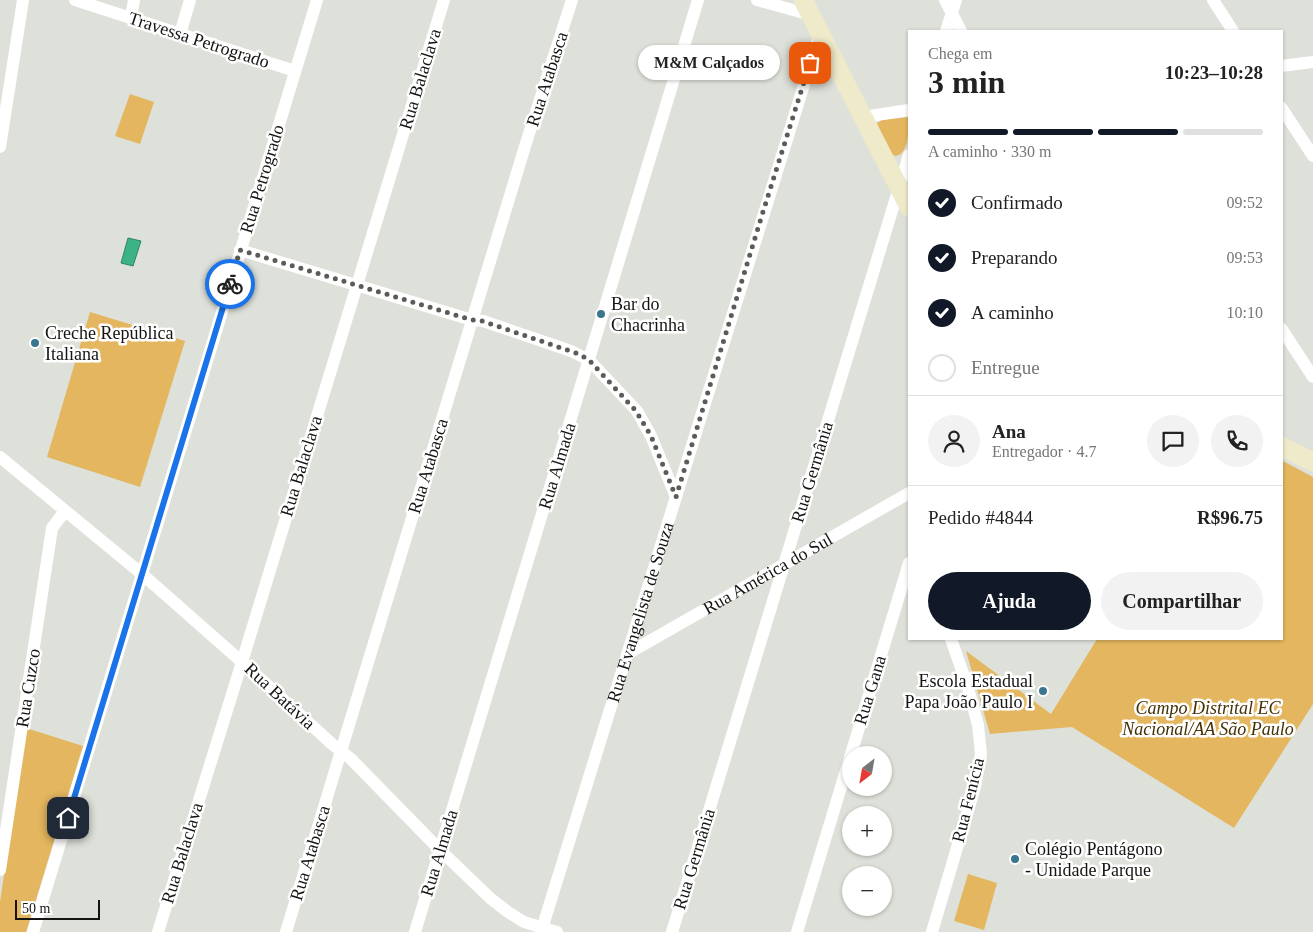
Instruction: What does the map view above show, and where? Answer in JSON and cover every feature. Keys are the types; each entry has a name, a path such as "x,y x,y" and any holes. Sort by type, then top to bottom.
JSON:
{"main road":[{"path":"807,8 908,205"},
{"path":"1283,447 1313,462"}],"street":[{"path":"0,147 23,0"},
{"name":"Travessa Petrogrado","path":"75,0 295,71"},
{"path":"131,18 134,0"},
{"path":"180,34 190,0"},
{"name":"Rua Petrogrado","path":"33,932 317,0"},
{"name":"Rua Balaclava","path":"158,932 444,0"},
{"name":"Rua Atabasca","path":"286,932 472,320 572,0"},
{"name":"Rua Almada","path":"415,932 698,0"},
{"path":"761,0 807,8"},
{"path":"946,0 954,6 961,30"},
{"path":"1213,0 1232,30"},
{"path":"946,30 954,6"},
{"name":"Rua Evangelista de Souza","path":"542,930 759,224 820,33"},
{"path":"810,63 824,56 833,59"},
{"path":"1283,66 1313,62"},
{"path":"1283,109 1313,156"},
{"path":"863,116 908,110"},
{"name":"Rua Germânia","path":"672,932 908,158"},
{"path":"240,250 472,320 482,321 579,354 589,360 636,411 651,436 676,497"},
{"path":"1283,331 1313,377"},
{"name":"Rua Batávia","path":"0,457 142,574 242,662 358,766 440,850 508,912 542,930 557,932"},
{"name":"Rua América do Sul","path":"627,654 908,494"},
{"name":"Rua Cuzco","path":"0,870 52,528 65,511"},
{"name":"Rua Gana","path":"797,932 908,566"},
{"name":"Rua Fenícia","path":"932,932 975,787 981,754 978,725 952,640"}],"green space":[{"path":"130,94 154,102 140,144 115,136"},
{"path":"908,117 907,142 905,149 897,156 891,155 876,124 882,120"},
{"path":"90,312 185,341 140,487 47,457"},
{"name":"Campo Distrital EC Nacional/AA São Paulo","path":"1283,461 1313,477 1313,704 1234,828 1072,727 990,734 966,651 1051,714 1096,640 1283,640"},
{"path":"26,728 83,746 26,932 0,932 0,902"},
{"path":"968,874 997,883 984,930 954,921"}],"shaded area":[{"path":"128,238 141,241 133,266 121,263"}],"way so far":[{"path":"230,284 240,250 472,320 482,321 579,354 589,360 636,411 651,436 676,497 810,63"}],"place":[{"name":"M&M Calçados","path":"810,63"},
{"name":"Bar do Chacrinha","path":"601,314"},
{"name":"Creche República Italiana","path":"35,343"},
{"name":"Escola Estadual Papa João Paulo I","path":"1043,691"},
{"name":"Colégio Pentágono - Unidade Parque","path":"1015,859"}],"route":[{"path":"68,818 230,284"}]}
